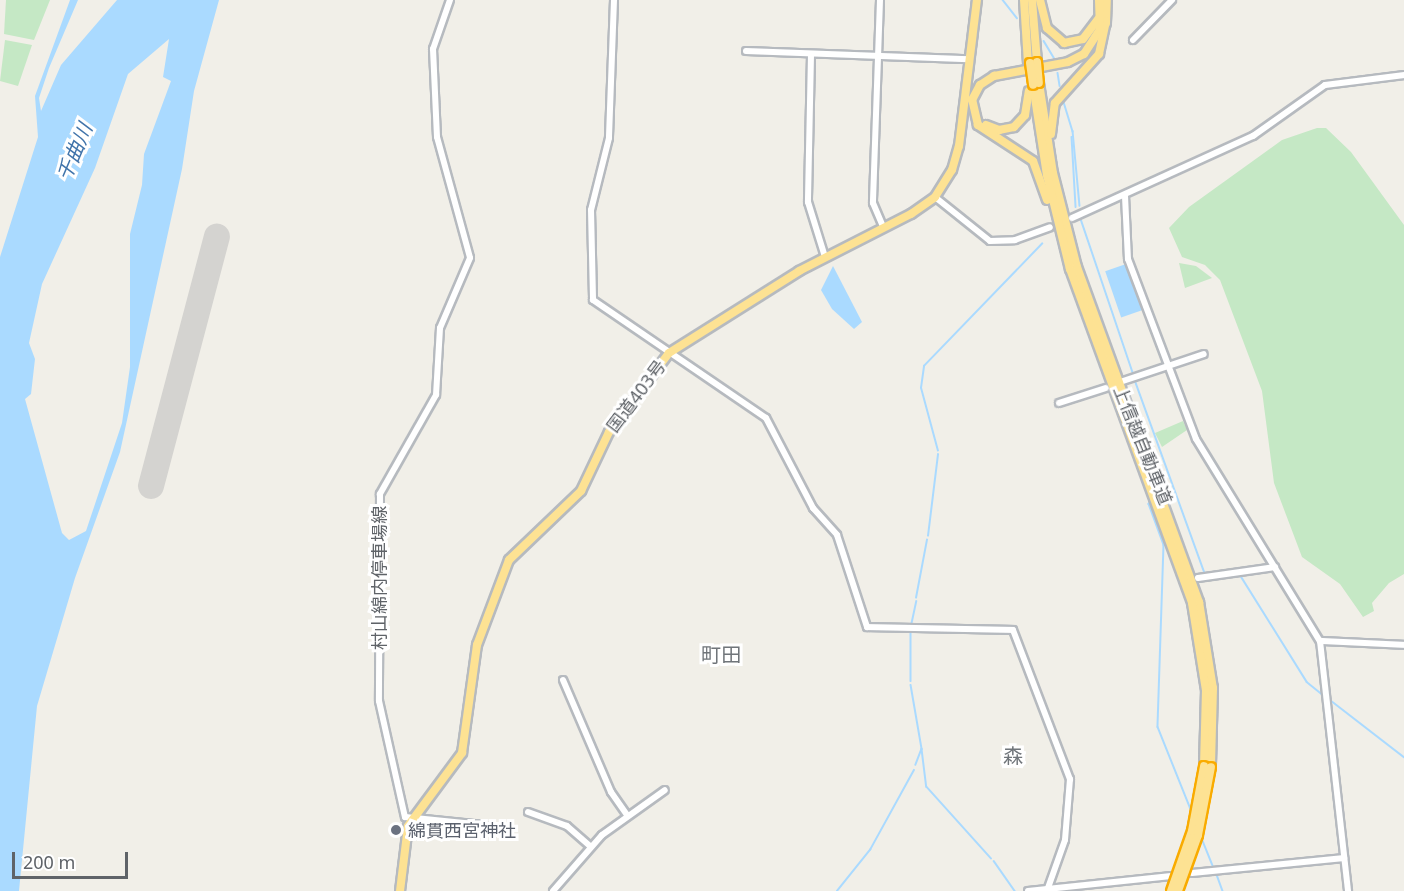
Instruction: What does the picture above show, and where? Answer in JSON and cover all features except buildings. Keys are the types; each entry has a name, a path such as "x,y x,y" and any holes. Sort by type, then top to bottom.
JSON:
{"highway":[{"name":"国道403号","path":"400,891 406,833 413,818 462,753 477,645 509,560 581,491 602,441 669,353 825,256 883,227 935,196 952,170 959,146 977,0"},
{"path":"1025,0 1032,63 1034,84 1028,109 1014,127 993,129 981,119 978,99 987,85 1080,61 1099,42 1107,21"},
{"path":"1032,0 1032,63"},
{"path":"1040,0 1050,33 1069,43 1083,39 1094,29 1099,0"},
{"path":"1070,269 1033,161 978,125 972,100 980,85 994,75 1068,62 1084,54 1100,29 1099,0"},
{"path":"1068,236 1052,150 1051,116 1062,90 1099,54 1107,21 1107,0"},
{"name":"上信越自動車道","path":"1034,84 1047,175 1070,269 1190,596 1205,682 1208,766 1192,831 1171,891"},
{"name":"上信越自動車道","path":"1034,84 1068,236 1095,324 1175,529 1199,602 1213,688 1208,766 1200,826 1178,891"}],"street":[{"name":"村山綿内停車場線","path":"413,818 405,817 380,714 380,494 436,395 440,328 470,258 437,137 433,49 450,0"},
{"path":"614,0 611,120 591,210 591,292 593,300 762,414 773,427 813,508 837,535 867,627 1013,630 1070,779 1065,840 1051,889"},
{"path":"880,0 873,203 883,227"},
{"path":"1133,40 1172,0"},
{"path":"746,51 969,59"},
{"path":"811,55 808,202 825,256"},
{"path":"1072,218 1125,196 1253,136 1325,85 1404,75"},
{"path":"935,196 990,241 1015,240 1050,227"},
{"path":"1125,196 1128,260 1165,367 1196,439 1320,641 1348,891"},
{"path":"1123,381 1204,354"},
{"path":"1059,403 1106,388"},
{"path":"1198,578 1275,567"},
{"path":"1320,641 1404,645"},
{"path":"563,680 611,792 627,815"},
{"path":"553,891 590,846 627,815 665,790"},
{"path":"528,812 567,826 590,846"},
{"path":"413,818 484,825"},
{"path":"1192,873 1344,858"},
{"path":"1028,891 1171,876"}],"green space":[{"path":"6,0 50,0 34,40 4,34"},
{"path":"5,40 32,45 18,86 0,81"},
{"path":"1317,128 1326,128 1351,152 1404,225 1404,574 1389,583 1372,603 1374,611 1363,617 1340,584 1302,557 1274,483 1262,391 1220,280 1205,265 1182,257 1169,228 1189,207 1282,140"},
{"path":"1179,263 1196,266 1212,278 1185,288"},
{"path":"1183,421 1187,430 1162,447 1155,433"}],"water":[{"name":"千曲川","path":"70,0 78,0 49,68 39,98 41,111 61,65 117,0 219,0 194,91 182,169 120,452 75,578 37,706 19,891 0,891 0,257 38,137 35,96","holes":["169,39 163,77 171,81 144,154 142,185 130,234 130,367 122,423 86,531 69,540 62,533 25,399 31,394 35,359 29,343 42,284 95,168 128,74"]},
{"path":"1126,264 1142,310 1121,317 1105,271"},
{"path":"833,266 862,322 854,329 832,309 821,290"}],"waterway":[{"path":"1003,0 1017,18"},
{"path":"1044,41 1056,61"},
{"path":"1058,73 1060,86"},
{"path":"1063,99 1073,131 1080,206"},
{"path":"1072,137 1076,207"},
{"path":"1081,219 1134,376"},
{"path":"938,451 921,388 924,366 1042,244"},
{"path":"1135,380 1205,573 1236,569"},
{"path":"928,536 938,455"},
{"path":"1152,500 1149,504 1164,545 1158,727 1192,812"},
{"path":"916,598 927,540"},
{"path":"1239,573 1307,682 1322,694"},
{"path":"911,626 916,602"},
{"path":"911,631 911,681"},
{"path":"911,685 922,749 916,765"},
{"path":"1329,699 1404,757"},
{"path":"922,749 927,787 991,858"},
{"path":"837,891 870,850 914,770"},
{"path":"1201,836 1214,868"},
{"path":"994,861 1015,891"},
{"path":"1216,872 1223,891"}],"runway":[{"path":"151,486 217,237"}],"place":[{"name":"綿貫西宮神社","path":"396,830"}],"district":[{"name":"町田","path":"721,654"},
{"name":"森","path":"1013,755"}]}
